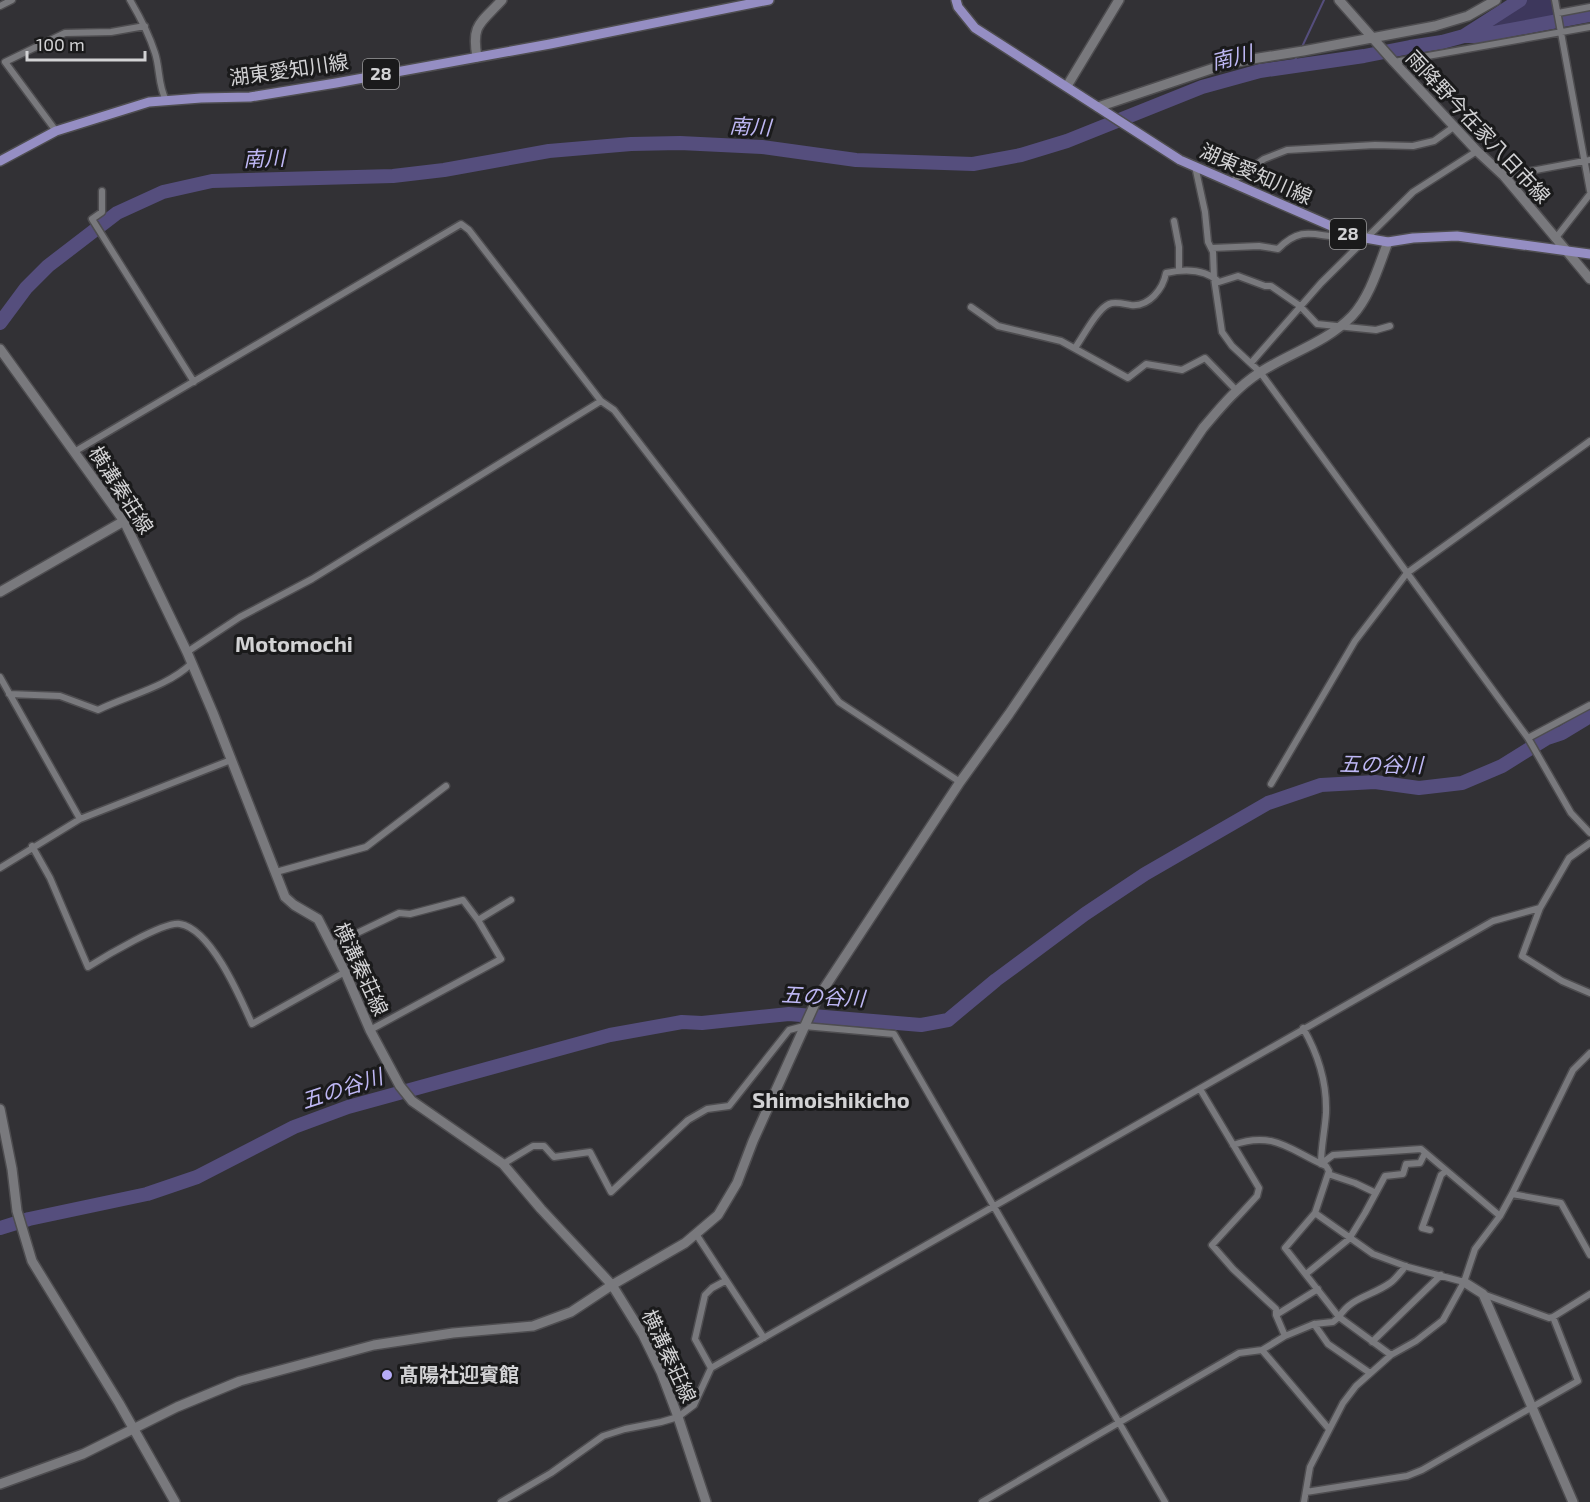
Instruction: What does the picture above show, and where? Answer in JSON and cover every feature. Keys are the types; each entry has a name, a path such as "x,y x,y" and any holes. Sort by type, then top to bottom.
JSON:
{"main road":[{"name":"湖東愛知川線","path":"0,161 56,132 148,102 250,97 477,57 769,0"},
{"name":"湖東愛知川線","path":"956,0 958,7 975,28 1180,160 1354,236 1388,242 1413,238 1457,236 1590,254"}],"street":[{"path":"0,6 12,0"},
{"path":"130,0 146,26 156,54 162,93 166,100"},
{"path":"477,57 474,41 476,29 501,0"},
{"name":"雨降野今在家八日市線","path":"1339,0 1394,62 1504,176 1590,279"},
{"path":"1098,106 1220,66 1376,41 1421,30 1454,20 1486,7 1496,0"},
{"path":"1555,0 1587,160 1590,193 1555,239"},
{"path":"1067,86 1119,1"},
{"path":"1558,15 1590,7"},
{"path":"56,132 5,62 65,33 111,32 146,26"},
{"path":"1394,62 1590,27"},
{"path":"1230,183 1264,159 1287,150 1375,145 1413,146 1434,141 1455,126"},
{"path":"1251,363 1300,306 1413,192 1478,151"},
{"path":"1504,176 1587,160"},
{"path":"1195,166 1205,212 1208,242 1212,248 1222,332 1232,346 1260,372 1528,738 1571,813 1590,833"},
{"path":"102,191 102,212 92,219 194,382"},
{"path":"1174,221 1179,247 1179,270"},
{"path":"75,452 461,224 469,230 601,401 615,411 839,702 960,782"},
{"path":"1212,248 1260,246 1278,249 1287,239 1302,232 1343,238 1354,236"},
{"path":"0,1484 83,1454 177,1407 240,1381 374,1345 453,1333 533,1326 571,1312 612,1285 685,1243 718,1215 737,1183 753,1141 817,999 960,782 1009,714 1203,428 1236,390 1260,372 1311,346 1353,315 1364,297 1388,242"},
{"path":"1075,348 1103,307 1112,302 1143,304 1154,297 1166,273 1179,270 1204,272 1219,282 1238,276 1271,286 1300,306 1317,324 1376,330 1390,327"},
{"path":"971,307 998,326 1045,336 1075,348 1128,378 1146,364 1182,370 1205,357 1236,390"},
{"name":"横溝秦荘線","path":"0,350 124,521 192,663 285,897 318,919 345,972 370,1030 400,1086 412,1101 504,1164 541,1209 612,1285 643,1335 661,1372 706,1502"},
{"path":"187,652 240,617 312,579 601,401"},
{"path":"1271,784 1354,641 1407,573 1590,441"},
{"path":"0,592 124,521"},
{"path":"9,694 60,696 98,710 182,673 192,663"},
{"path":"0,677 80,819"},
{"path":"1528,738 1590,705"},
{"path":"0,868 32,846 80,819 231,760"},
{"path":"276,872 366,847 446,786"},
{"path":"1590,843 1569,858 1540,908 1522,956 1562,981 1590,993"},
{"path":"32,846 50,878 88,967 157,930 172,924 182,924 206,941 236,989 252,1024 345,972"},
{"path":"332,945 399,913 410,914 463,900 501,959 370,1030"},
{"path":"478,920 511,900"},
{"path":"501,1502 551,1473 603,1436 678,1417 694,1405 711,1368 1493,921 1540,908"},
{"path":"504,1164 533,1146 544,1146 554,1157 590,1152 611,1192 688,1120 707,1108 729,1106 789,1030 804,1026 894,1034 1165,1502"},
{"path":"1303,1028 1312,1044 1324,1079 1326,1113 1321,1164"},
{"path":"1304,1502 1310,1467 1343,1403 1370,1373 1391,1355 1416,1341 1443,1320 1464,1282 1475,1249 1500,1216 1573,1070 1590,1053"},
{"path":"1200,1089 1259,1188 1257,1196 1212,1245 1233,1269 1276,1309 1276,1315 1285,1336"},
{"path":"0,1109 12,1169 16,1211 32,1261 175,1502"},
{"path":"1233,1145 1248,1140 1270,1139 1326,1166 1328,1174 1315,1213 1285,1248 1339,1317 1391,1355"},
{"path":"1321,1164 1333,1155 1421,1149 1500,1216"},
{"path":"1306,1274 1349,1239 1384,1176 1403,1174 1406,1164 1420,1164 1425,1153"},
{"path":"1430,1230 1422,1228 1441,1175 1446,1171"},
{"path":"1328,1174 1376,1193"},
{"path":"1512,1194 1561,1203 1590,1255"},
{"path":"1315,1213 1372,1254 1464,1282 1483,1294 1549,1318 1590,1294"},
{"path":"696,1234 764,1338"},
{"path":"982,1502 1239,1353 1262,1350 1285,1336 1314,1324 1333,1322 1344,1308 1359,1297 1391,1283 1407,1266"},
{"path":"1372,1342 1441,1275"},
{"path":"711,1368 695,1339 705,1295 725,1281"},
{"path":"1276,1315 1318,1288"},
{"path":"1483,1294 1573,1502"},
{"path":"1306,1492 1407,1476 1422,1470 1578,1380 1553,1317"},
{"path":"1314,1324 1328,1344 1370,1373"},
{"path":"1262,1350 1329,1428"}],"shaded area":[{"path":"1524,0 1552,0 1556,16 1476,33"}],"waterway":[{"path":"1301,49 1324,0"},
{"name":"南川","path":"0,323 26,288 48,266 117,213 163,192 212,181 393,176 444,170 549,151 631,144 680,143 762,147 856,160 973,164 1021,155 1067,141 1202,87 1260,71 1364,56 1464,36 1520,0"},
{"path":"1466,36 1478,36 1590,15"},
{"path":"1291,68 1298,54"},
{"name":"五の谷川","path":"0,1228 29,1219 147,1194 197,1177 294,1127 348,1107 610,1035 682,1022 702,1023 789,1014 921,1025 948,1020 996,980 1085,914 1145,874 1268,803 1321,785 1375,782 1419,788 1462,783 1502,766 1547,738 1562,733 1590,716"}],"place":[{"name":"髙陽社迎賓館","path":"387,1375"}],"district":[{"name":"Motomochi","path":"294,644"},
{"name":"Shimoishikicho","path":"831,1100"}]}
